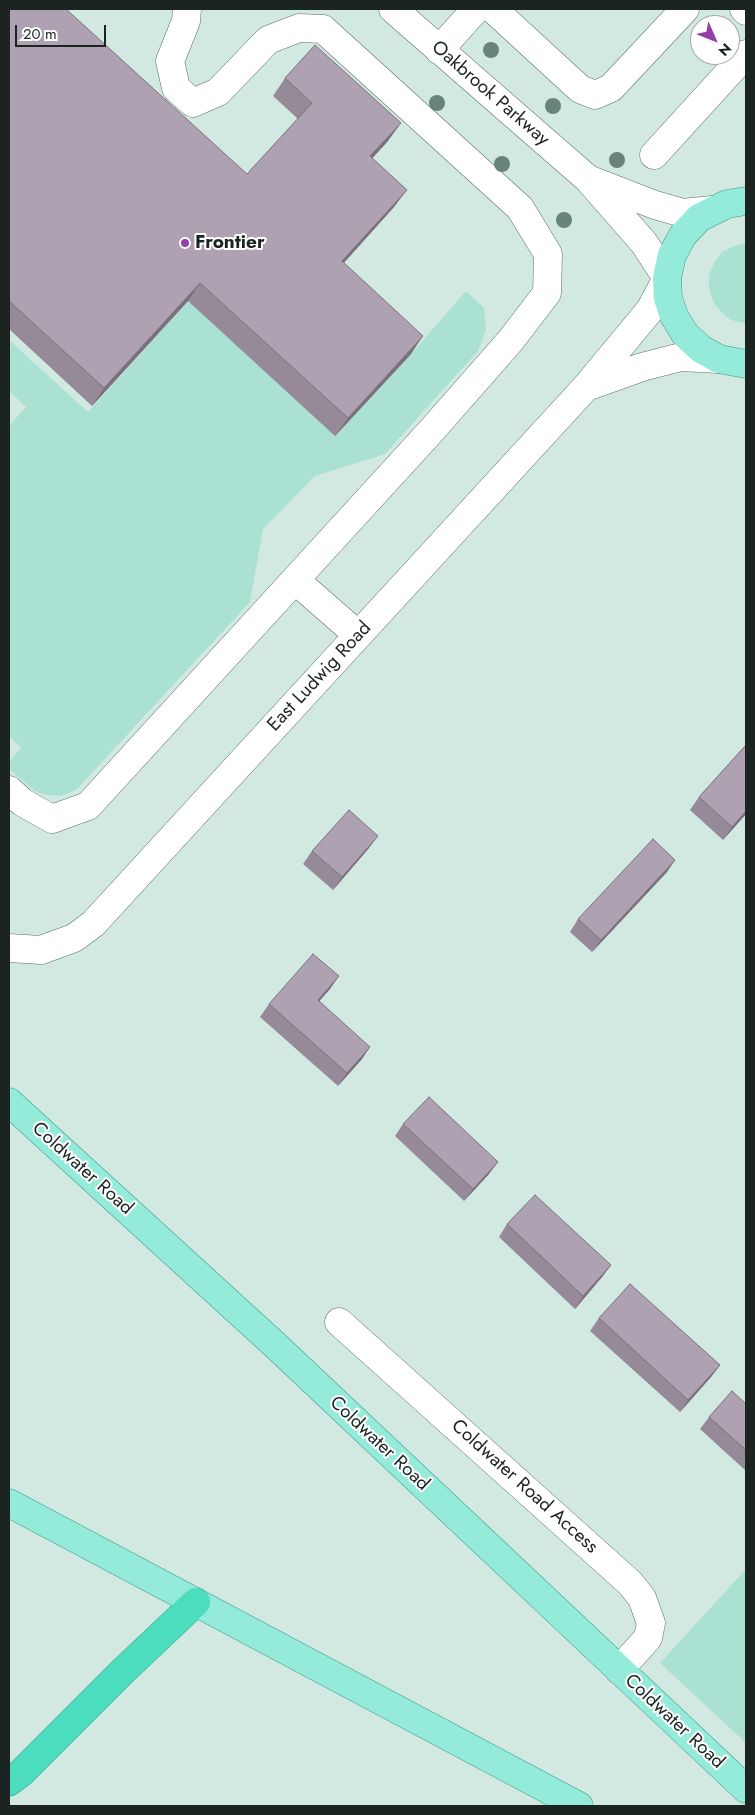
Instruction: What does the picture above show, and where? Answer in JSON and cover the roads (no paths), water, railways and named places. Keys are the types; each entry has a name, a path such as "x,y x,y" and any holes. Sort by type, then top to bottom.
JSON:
{"highway":[{"path":"9,1782 22,1772 122,1672 196,1602"}],"main road":[{"path":"745,200 712,210 699,218 683,235 672,256 667,278 668,298 674,316 685,334 701,349 719,359 746,364"},
{"name":"Coldwater Road","path":"9,1102 274,1344 746,1789"},
{"path":"9,1503 579,1806"}],"street":[{"path":"9,790 22,802 52,819 88,806 511,340 547,293 548,254 520,208 323,29 299,28 268,40 218,92 193,103 176,88 170,61 186,21 187,9"},
{"name":"Oakbrook Parkway","path":"393,9 588,178 644,243 667,278"},
{"path":"439,50 476,9"},
{"path":"493,9 580,89 595,95 612,88 685,9"},
{"path":"654,155 746,54"},
{"name":"Oakbrook Parkway","path":"588,178 655,205 684,213 712,210"},
{"name":"East Ludwig Road","path":"9,948 41,950 74,938 92,924 586,387 650,310 667,278"},
{"name":"East Ludwig Road","path":"586,387 642,367 681,357 719,359"},
{"path":"295,580 358,635"},
{"name":"Coldwater Road Access","path":"339,1322 630,1583 642,1598 651,1623 648,1638 619,1670"}],"place":[{"name":"Frontier","path":"185,243"}]}
